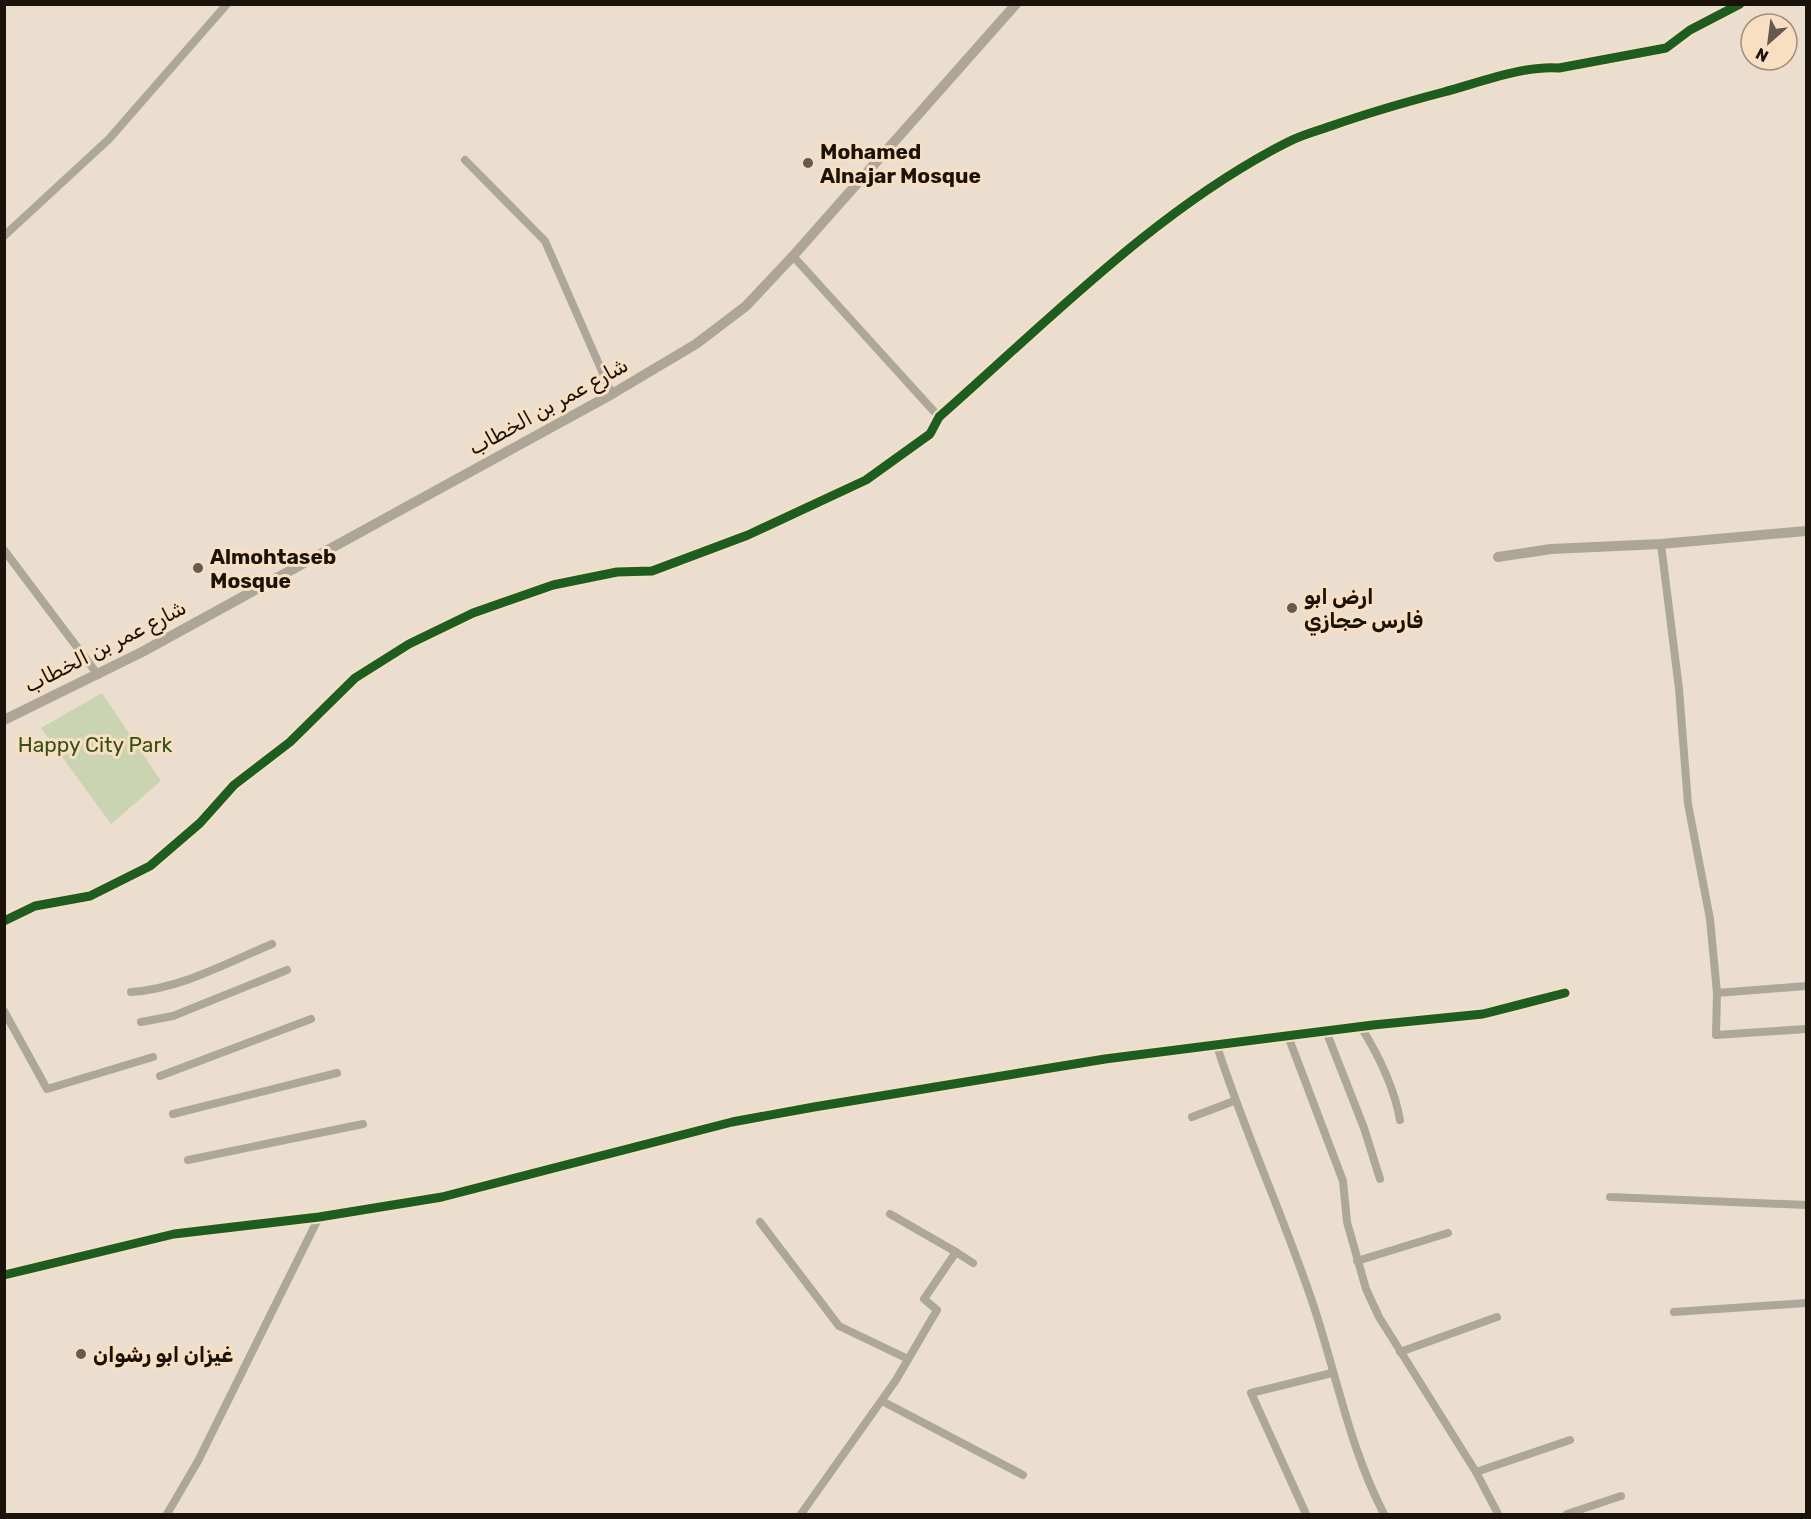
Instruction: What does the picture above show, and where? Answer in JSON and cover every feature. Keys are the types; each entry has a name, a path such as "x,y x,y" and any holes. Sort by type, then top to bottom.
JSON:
{"street":[{"path":"4,236 109,139 227,4"},
{"name":"شارع عمر بن الخطاب","path":"4,720 98,675 612,394 675,358 722,326 746,306 793,256 1016,4"},
{"path":"4,921 35,906 90,896 150,866 200,823 234,785 290,742 355,678 409,644 473,614 553,585 617,572 652,571 748,535 866,480 930,434 939,417 1104,270 1183,207 1246,165 1290,141 1387,107 1544,66 1559,68 1666,48 1690,30 1740,4"},
{"path":"465,160 545,241 612,394"},
{"path":"793,256 939,417"},
{"path":"1498,557 1551,549 1661,544 1806,531"},
{"path":"1661,544 1679,689 1688,804 1710,919 1717,993 1716,1035 1806,1029"},
{"path":"4,550 98,675"},
{"path":"131,992 152,991 178,983 272,944"},
{"path":"141,1022 173,1016 286,970"},
{"path":"1717,993 1806,986"},
{"path":"4,1275 174,1234 319,1217 442,1197 732,1122 1105,1059 1483,1014 1565,993"},
{"path":"4,1011 47,1089 153,1057"},
{"path":"160,1076 311,1019"},
{"path":"1360,1027 1375,1050 1396,1098 1400,1120"},
{"path":"1326,1031 1364,1128 1380,1179"},
{"path":"1288,1036 1343,1181 1347,1222 1357,1261 1379,1317 1476,1472 1498,1515"},
{"path":"1217,1046 1234,1101 1314,1306 1332,1373 1361,1464 1384,1515"},
{"path":"173,1114 337,1073"},
{"path":"1192,1117 1234,1101"},
{"path":"188,1160 363,1124"},
{"path":"1610,1197 1806,1205"},
{"path":"890,1214 973,1263"},
{"path":"167,1515 198,1461 319,1217"},
{"path":"760,1222 839,1326 908,1359"},
{"path":"1357,1261 1448,1233"},
{"path":"801,1515 882,1401 937,1310 924,1299 956,1252"},
{"path":"1674,1312 1806,1303"},
{"path":"1400,1352 1497,1317"},
{"path":"1306,1515 1251,1393 1332,1373"},
{"path":"882,1401 1023,1475"},
{"path":"1476,1472 1570,1440"},
{"path":"1567,1515 1621,1496"}],"green space":[{"name":"Happy City Park","path":"102,693 161,781 111,824 41,728"}],"cycle path":[{"path":"4,921 35,906 90,896 150,866 200,823 234,785 290,742 355,678 409,644 473,613 553,585 617,572 652,571 748,535 866,480 930,434 939,417 1063,305 1149,233 1194,199 1240,169 1288,142 1373,112 1501,76 1531,69 1559,68 1666,48 1690,30 1740,4"},
{"path":"4,1275 174,1234 319,1217 442,1197 732,1122 814,1107 1105,1059 1373,1025 1483,1014 1565,993"}],"place":[{"name":"Mohamed Alnajar Mosque","path":"808,163"},
{"name":"Almohtaseb Mosque","path":"198,568"},
{"name":"ارض ابو فارس حجازي","path":"1292,608"},
{"name":"غيزان ابو رشوان","path":"81,1354"}]}
